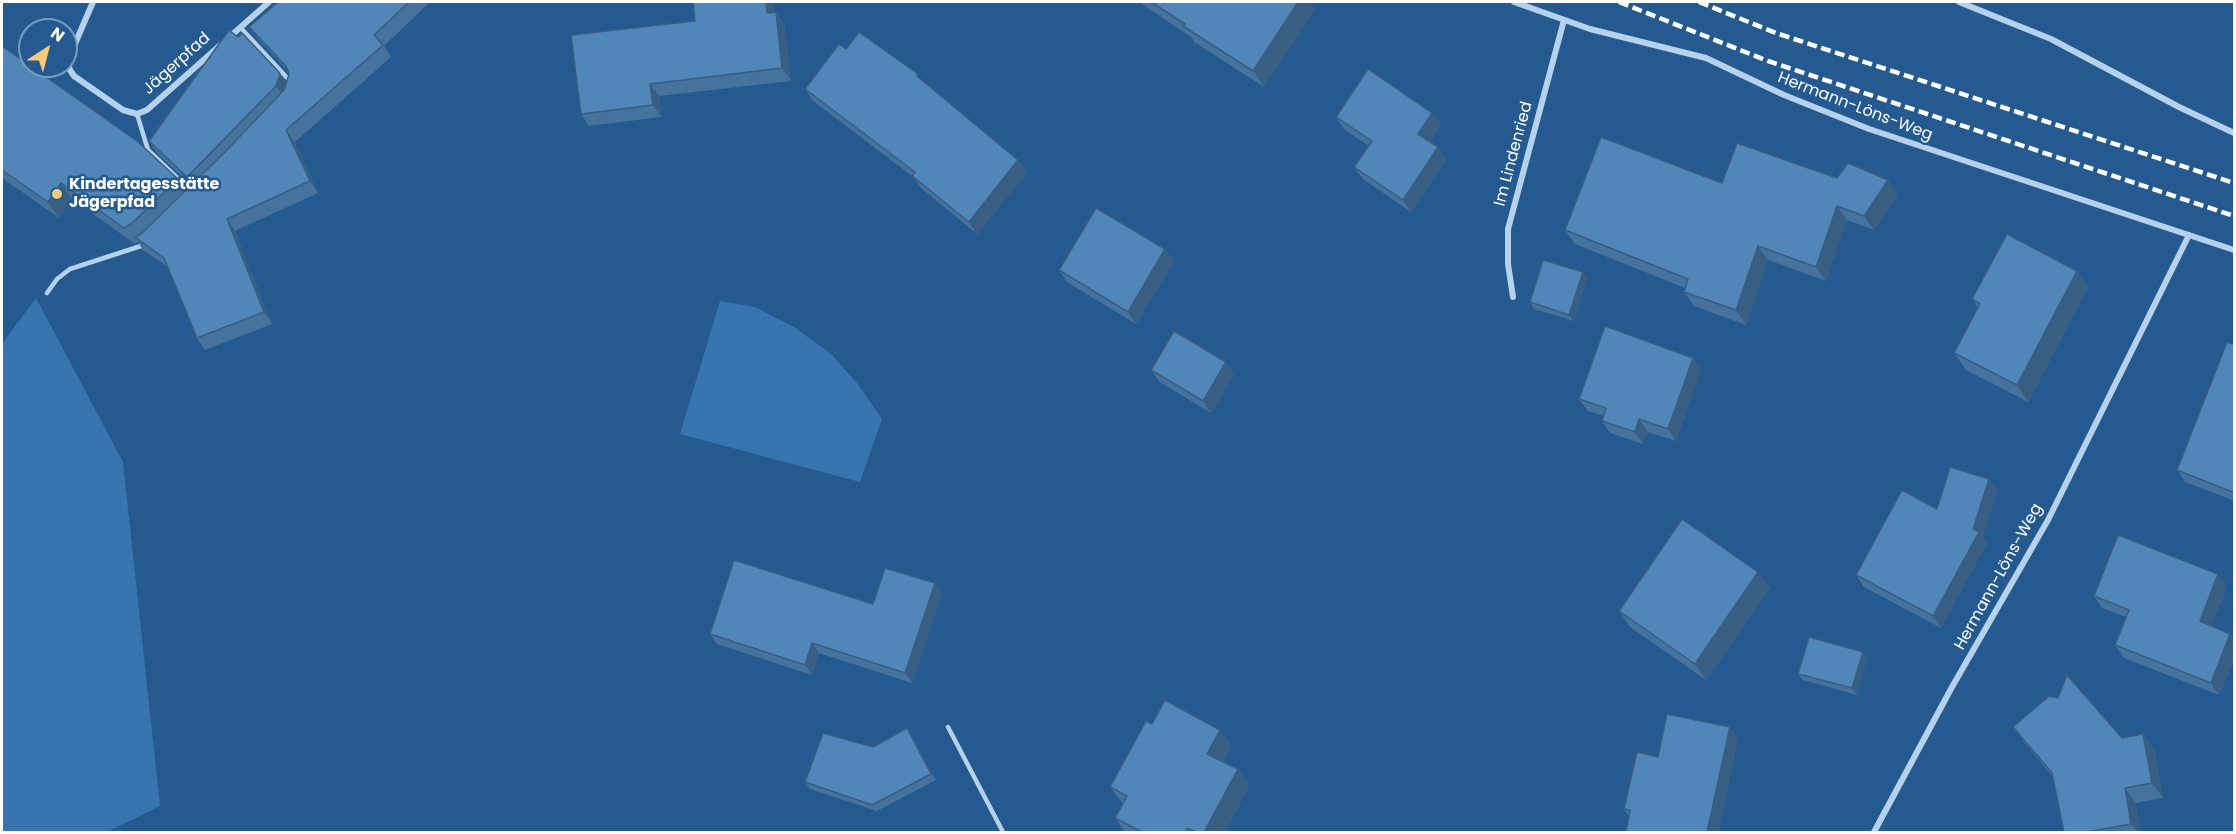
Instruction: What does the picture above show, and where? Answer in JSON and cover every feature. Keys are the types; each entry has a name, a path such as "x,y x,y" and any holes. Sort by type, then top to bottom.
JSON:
{"street":[{"name":"Jägerpfad","path":"93,2 71,54 68,63 70,70 74,76 123,110 137,114 147,110 269,2"},
{"name":"Hermann-Löns-Weg","path":"1514,2 1590,29 1706,58 1784,95 1869,129 2235,250"},
{"path":"1959,2 2051,39 2179,107 2235,133"},
{"name":"Im Lindenried","path":"1513,297 1507,246 1508,229 1564,20"},
{"name":"Hermann-Löns-Weg","path":"1874,832 1952,687 2048,520 2189,235"}],"lane":[{"path":"240,27 293,86"},
{"path":"137,114 148,150 195,195"},
{"path":"47,293 57,279 70,269 128,252 146,243"},
{"path":"948,727 1003,832"}],"shaded area":[{"path":"36,298 123,462 160,806 107,832 2,832 2,344"},
{"path":"720,301 755,307 794,327 831,354 857,383 882,419 860,482 680,434"}],"building":[{"path":"278,2 409,2 374,35 383,45 286,130 310,181 227,219 264,312 197,338 164,258 135,237 141,234 227,150 284,90 289,74 286,66 249,27"},
{"path":"693,2 766,2 767,13 776,12 782,68 650,84 653,105 581,114 571,35 695,21"},
{"path":"1151,2 1298,2 1253,71 1183,26 1185,24"},
{"path":"229,30 238,37 242,33 280,74 276,86 187,177 149,141"},
{"path":"859,32 918,74 917,76 1018,160 969,222 912,176 915,172 805,89 839,44 846,49"},
{"path":"2,46 18,57 18,78 47,78 137,141 178,179 124,228 61,183 48,202 2,170"},
{"path":"1368,69 1432,113 1418,134 1438,147 1403,200 1354,167 1372,141 1336,117"},
{"path":"1601,137 1722,183 1737,143 1837,178 1848,163 1888,180 1864,216 1837,206 1816,267 1758,246 1736,310 1684,292 1688,279 1565,230"},
{"path":"1096,208 1165,249 1128,312 1059,270"},
{"path":"2007,234 2077,271 2017,385 1954,353 1980,304 1972,299"},
{"path":"1543,260 1583,272 1569,315 1530,302"},
{"path":"1605,326 1693,358 1668,429 1639,419 1635,432 1602,421 1606,408 1579,399"},
{"path":"1174,331 1226,362 1203,401 1151,370"},
{"path":"2227,342 2235,345 2235,493 2177,470"},
{"path":"1950,467 1989,479 1973,529 1979,532 1933,616 1856,575 1902,490 1937,509"},
{"path":"1682,519 1758,572 1695,664 1619,611"},
{"path":"2118,535 2218,574 2200,621 2230,634 2211,683 2115,645 2129,610 2094,596"},
{"path":"734,560 873,604 885,568 935,583 905,673 812,643 805,665 710,634"},
{"path":"1809,637 1863,652 1852,688 1798,674"},
{"path":"2067,675 2122,738 2143,734 2152,783 2125,788 2131,824 2086,832 2064,832 2052,773 2013,727 2049,696 2058,698"},
{"path":"1165,700 1220,730 1207,754 1238,769 1204,832 1196,832 1187,828 1185,832 1142,832 1115,818 1127,796 1110,787 1146,721 1152,724"},
{"path":"1667,714 1730,727 1707,832 1626,832 1630,810 1624,809 1637,752 1658,757"},
{"path":"907,728 931,774 872,805 805,782 823,733 873,747"}],"railway":[{"path":"1619,2 1768,61 2234,216"},
{"path":"1699,2 1776,33 2234,183"}],"place":[{"name":"Kindertagesstätte Jägerpfad","path":"57,194"}]}
